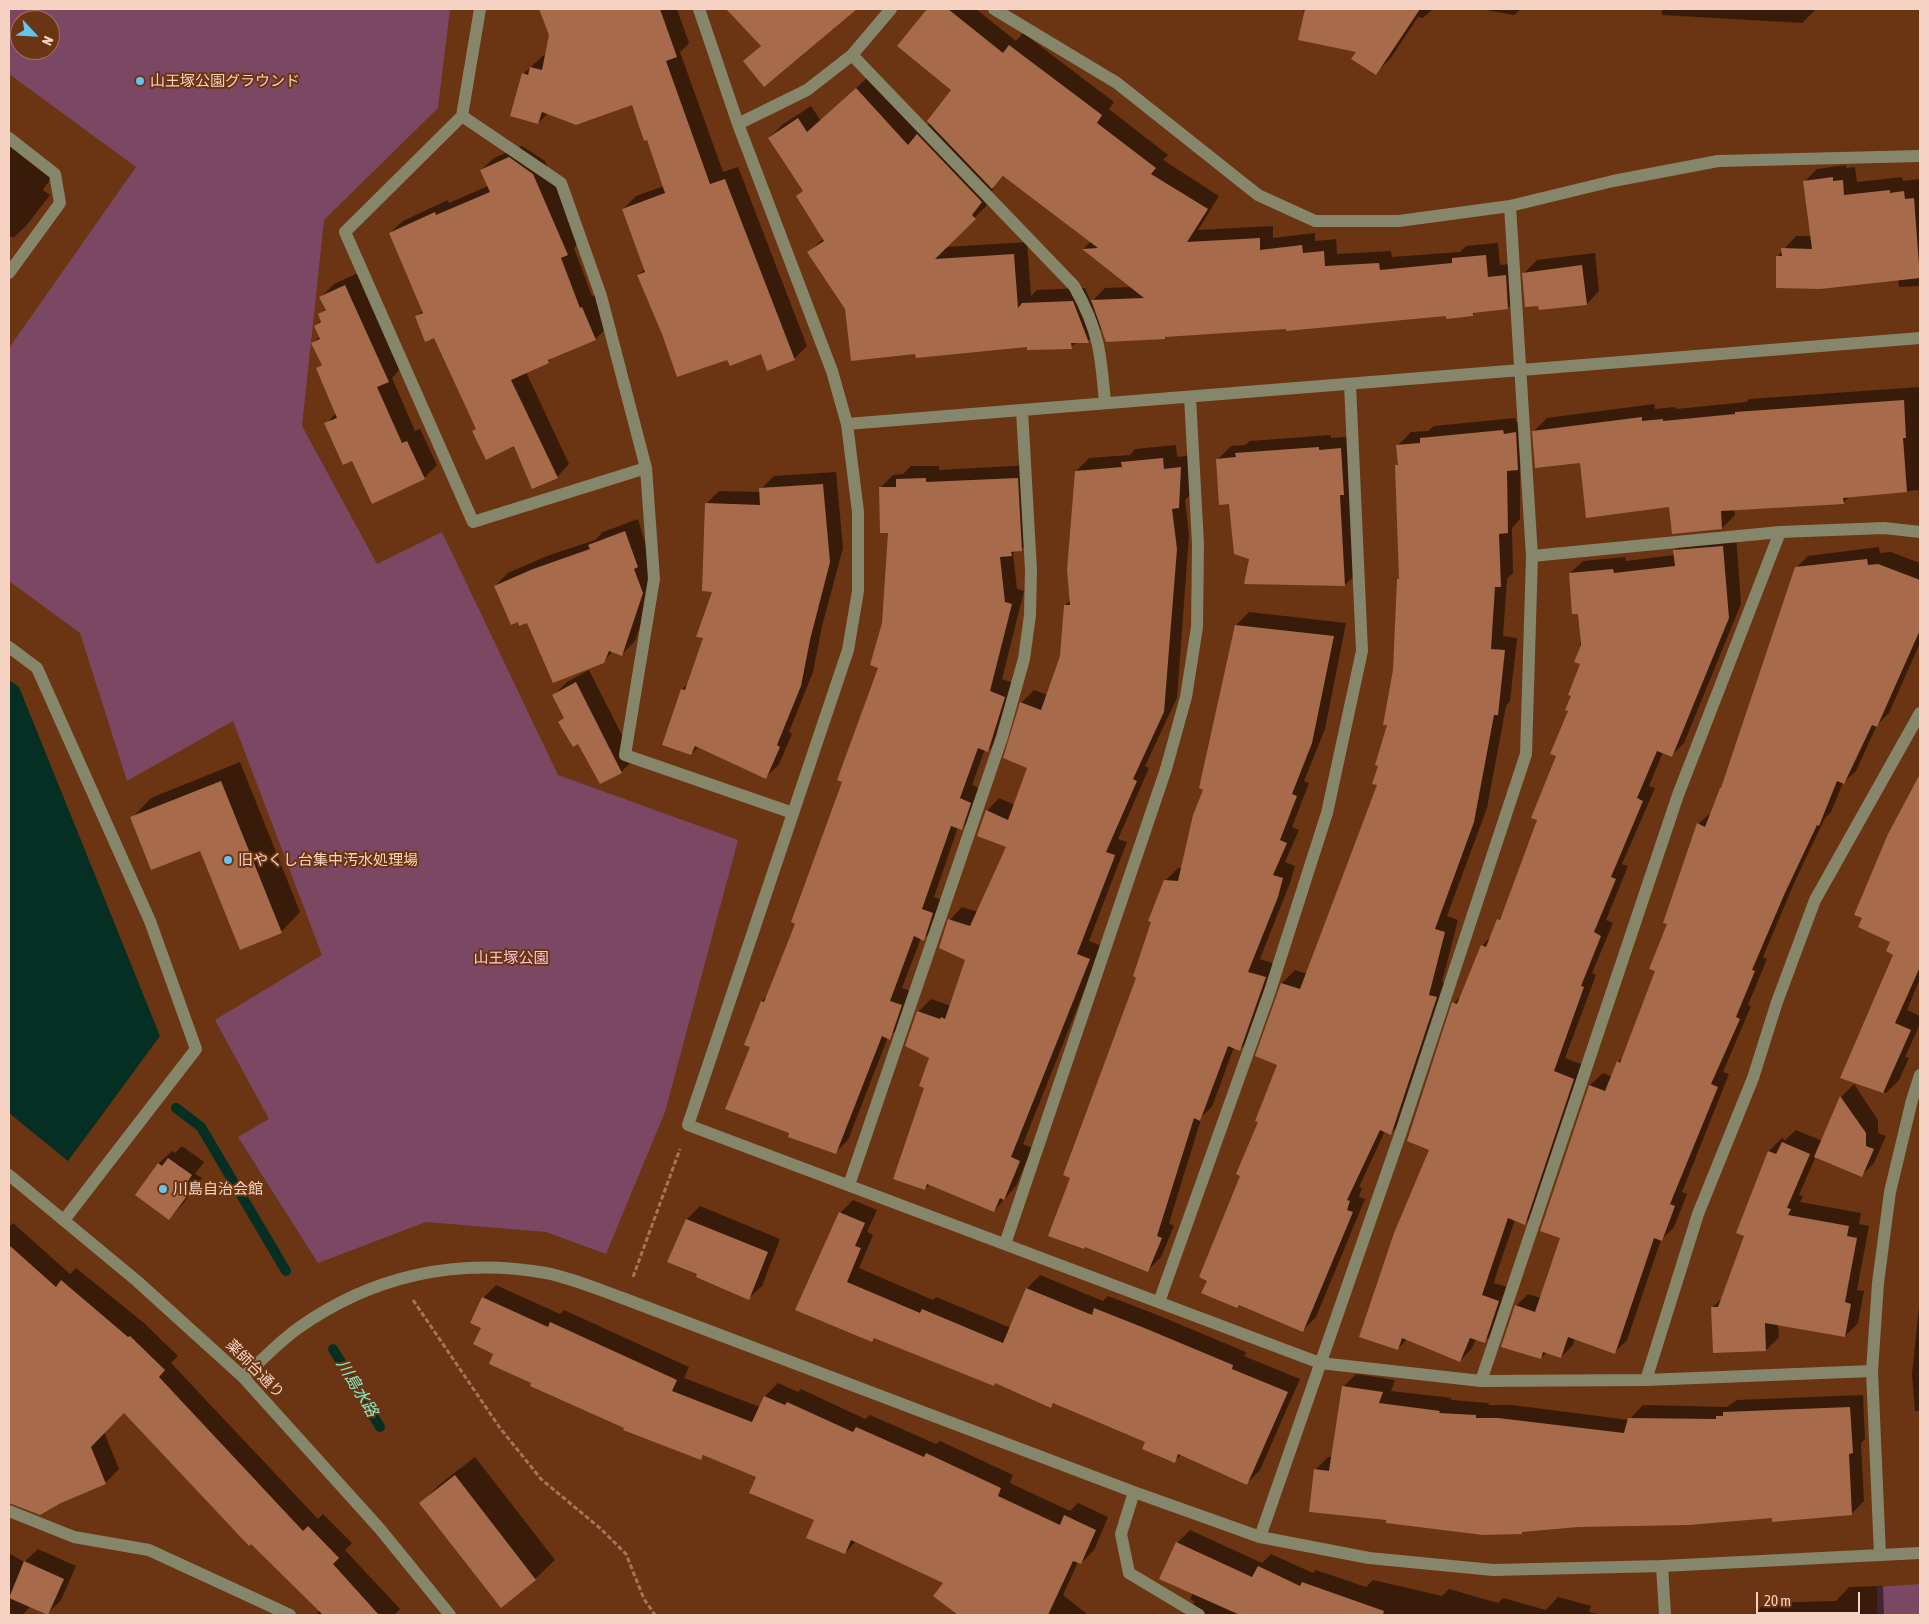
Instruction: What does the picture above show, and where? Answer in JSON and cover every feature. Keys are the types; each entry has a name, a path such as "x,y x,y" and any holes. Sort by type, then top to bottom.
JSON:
{"street":[{"path":"480,9 462,116 345,232 473,522 646,468"},
{"path":"699,9 738,124 832,371 847,424 858,512 858,591 848,650 688,1125 1320,1363 1481,1381 1646,1380 1872,1371"},
{"path":"738,124 807,90 852,55 891,9"},
{"path":"994,9 1117,83 1258,195 1315,221 1399,221 1510,206 1613,182 1718,161 1920,156"},
{"path":"852,55 1074,286 1089,312 1100,350 1105,403"},
{"path":"462,116 561,183 600,296 646,468 654,579 625,755 794,813"},
{"path":"9,138 55,174 60,204 9,273"},
{"path":"1260,1537 1401,1132 1526,754 1532,556 1510,206"},
{"path":"847,424 1920,338"},
{"path":"1159,1302 1270,991 1327,813 1362,651 1350,384"},
{"path":"1005,1244 1166,769 1186,698 1197,627 1198,544 1190,397"},
{"path":"849,1186 1002,736 1024,659 1030,615 1031,570 1022,410"},
{"path":"1532,556 1780,532 1884,528 1920,532"},
{"path":"1481,1381 1678,795 1780,532"},
{"path":"9,647 37,668 150,921 196,1048 64,1220"},
{"path":"1646,1380 1698,1214 1753,1078 1777,1002 1815,900 1920,713"},
{"path":"1880,1555 1872,1371 1878,1283 1890,1192 1920,1075"},
{"name":"薬師台通り","path":"9,1177 137,1281 243,1377 380,1529 450,1615"},
{"path":"243,1377 296,1329 350,1296 398,1279 448,1269 493,1266 548,1273 625,1299 1134,1492 1260,1537 1369,1558 1493,1570 1662,1566 1920,1553"},
{"path":"1134,1492 1121,1534 1129,1573 1199,1615"},
{"path":"9,1511 74,1537 149,1550 290,1615"},
{"path":"1662,1566 1664,1615"}],"path":[{"path":"625,1299 688,1125"},
{"path":"398,1279 500,1428 541,1480 601,1529 626,1554 644,1599 655,1615"}],"green space":[{"name":"山王塚公園","path":"9,9 450,9 438,108 324,220 302,426 377,564 442,532 558,775 738,840 665,1112 606,1254 546,1232 426,1222 318,1263 238,1137 269,1119 215,1020 322,955 233,721 127,781 80,633 9,581 9,348 136,167 9,74"},
{"path":"1920,1584 1920,1615 1877,1615 1877,1587"}],"shaded area":[{"path":"9,680 19,687 160,1036 68,1161 9,1113"}],"building":[{"path":"539,9 660,9 677,57 666,61 710,184 725,179 795,360 767,371 761,354 730,366 727,360 677,377 662,334 637,275 645,272 622,209 665,193 647,140 644,141 632,105 576,125 542,112 538,124 510,116 522,73 528,75 530,67 542,70 549,35"},
{"path":"726,9 857,9 764,87 743,61 761,46"},
{"path":"927,9 948,9 1003,53 1009,45 1102,115 1097,123 1156,168 1151,174 1208,209 1187,242 1260,238 1260,250 1302,245 1303,253 1324,251 1325,266 1379,263 1380,270 1452,263 1452,258 1486,255 1488,277 1506,275 1508,309 1473,313 1473,316 1446,319 1446,316 1286,331 1286,329 1106,342 1091,300 1144,298 1082,249 1098,248 1003,176 992,189 927,121 951,90 897,46"},
{"path":"1305,9 1420,9 1376,75 1351,59 1356,52 1298,40"},
{"path":"856,88 908,145 917,134 982,202 972,215 976,219 935,259 1014,254 1018,308 1022,303 1073,301 1089,343 1071,343 1072,349 1027,350 1027,347 916,358 915,354 851,361 845,309 807,252 824,241 796,196 803,191 768,138 798,118 807,132"},
{"path":"509,157 533,174 568,255 561,258 580,308 582,307 596,340 548,360 549,363 511,380 558,478 532,489 514,446 486,460 472,431 476,429 434,338 425,342 415,316 423,313 389,233 435,212 436,215 490,192 480,170"},
{"path":"1833,177 1833,181 1843,180 1844,195 1890,190 1890,193 1904,191 1905,199 1914,198 1920,278 1820,289 1776,288 1776,256 1782,256 1781,248 1812,249 1803,181"},
{"path":"1582,265 1587,305 1539,310 1538,306 1525,307 1522,273"},
{"path":"345,285 389,382 377,387 402,443 407,441 425,479 372,504 352,461 343,465 324,423 337,418 316,368 322,365 311,343 320,339 314,326 321,322 318,314 326,310 319,297"},
{"path":"1904,400 1906,438 1903,438 1907,492 1843,498 1844,504 1721,511 1722,529 1672,534 1669,507 1586,518 1580,463 1535,468 1532,431 1642,417 1642,421 1663,419 1663,421 1735,414 1735,412"},
{"path":"1503,430 1504,434 1516,432 1518,470 1507,471 1508,533 1499,534 1501,587 1495,587 1491,649 1505,650 1498,715 1494,715 1474,822 1435,929 1445,932 1429,995 1437,997 1391,1135 1380,1130 1347,1200 1350,1201 1347,1210 1353,1212 1303,1332 1239,1305 1237,1308 1201,1293 1207,1281 1199,1277 1240,1176 1236,1174 1258,1122 1255,1121 1277,1065 1255,1056 1281,983 1300,989 1377,785 1372,784 1378,766 1375,765 1387,725 1383,725 1393,670 1397,579 1399,579 1395,465 1398,465 1396,445 1420,443 1420,438"},
{"path":"1319,447 1319,450 1341,448 1344,495 1340,495 1345,586 1244,584 1249,559 1234,554 1229,504 1219,505 1216,459 1236,457 1235,453"},
{"path":"1163,458 1164,469 1181,467 1179,508 1172,509 1177,549 1164,712 1133,779 1137,781 1106,852 1115,855 1077,954 1090,959 1011,1157 1020,1161 1004,1200 1000,1198 994,1212 927,1184 925,1190 893,1179 924,1088 919,1086 929,1058 905,1046 917,1011 945,1019 965,960 939,948 948,919 970,926 1006,847 977,836 986,810 1008,820 1027,768 1003,758 1020,702 1041,710 1060,656 1064,605 1070,605 1067,570 1075,471 1122,467 1121,462"},
{"path":"926,478 926,482 1018,478 1022,551 1011,552 1012,556 1000,557 1005,602 1012,604 990,691 1005,697 988,752 978,748 960,798 971,803 962,830 951,826 922,909 933,913 924,941 914,936 890,1001 902,1005 890,1040 882,1036 836,1154 788,1137 789,1133 725,1109 750,1047 744,1045 761,1001 764,1002 795,924 791,922 842,782 837,780 878,668 870,665 882,623 888,533 880,533 879,487 896,487 896,479"},
{"path":"823,484 830,562 810,640 801,686 777,745 780,747 766,779 695,746 691,755 662,745 681,689 685,690 703,638 696,637 712,592 702,591 705,503 760,505 759,488"},
{"path":"625,531 638,567 634,569 643,593 622,656 609,651 604,663 553,683 527,623 519,626 518,622 511,625 494,586 533,569 590,549 588,545"},
{"path":"1723,546 1729,618 1672,757 1657,751 1637,798 1643,801 1611,877 1616,879 1594,932 1601,936 1581,986 1584,987 1554,1071 1574,1079 1525,1225 1508,1218 1482,1295 1499,1301 1485,1343 1470,1338 1460,1362 1402,1338 1398,1350 1359,1337 1394,1233 1429,1150 1407,1141 1452,1002 1457,1004 1481,945 1486,947 1497,919 1500,920 1537,820 1531,818 1556,756 1550,754 1568,711 1565,710 1571,696 1568,695 1580,664 1574,662 1581,645 1578,614 1572,614 1569,573 1613,569 1614,573 1675,566 1673,550"},
{"path":"1867,559 1868,565 1878,564 1920,580 1920,630 1877,727 1872,725 1844,784 1837,781 1819,826 1817,825 1784,895 1752,970 1755,971 1736,1017 1740,1019 1711,1084 1718,1087 1670,1204 1675,1206 1662,1241 1654,1238 1615,1354 1568,1337 1561,1358 1543,1352 1541,1359 1501,1347 1515,1305 1535,1312 1560,1238 1540,1231 1589,1085 1605,1091 1617,1061 1620,1063 1655,971 1649,969 1667,924 1663,923 1697,823 1705,827 1721,788 1795,567"},
{"path":"1235,625 1334,636 1312,743 1292,794 1297,796 1280,840 1287,843 1273,875 1283,878 1278,897 1248,972 1266,977 1240,1051 1228,1046 1200,1121 1194,1118 1157,1236 1162,1238 1148,1272 1085,1247 1084,1249 1048,1236 1070,1178 1063,1175 1136,978 1133,976 1151,922 1148,921 1164,880 1178,881 1193,815 1203,790 1199,788"},
{"path":"576,682 622,773 600,784 578,744 573,747 558,722 564,718 552,695"},
{"path":"1920,774 1920,967 1895,1023 1911,1030 1883,1093 1840,1078 1893,955 1886,951 1890,942 1858,927 1862,918 1854,915 1888,834"},
{"name":"旧やくし台集中汚水処理場","path":"221,781 282,933 240,950 200,851 151,870 130,817"},
{"path":"1840,1096 1866,1133 1866,1146 1874,1149 1862,1177 1814,1157"},
{"path":"1782,1142 1810,1154 1787,1208 1791,1209 1788,1215 1849,1226 1847,1236 1857,1238 1845,1302 1851,1304 1845,1337 1765,1323 1766,1351 1713,1353 1711,1307 1718,1307 1744,1236 1736,1233 1768,1151 1776,1154"},
{"name":"川島自治会館","path":"168,1158 192,1175 184,1187 190,1192 169,1220 135,1195 158,1163 162,1166"},
{"path":"839,1212 865,1223 855,1246 861,1248 847,1282 920,1313 922,1309 1003,1343 1026,1288 1092,1315 1094,1308 1142,1327 1233,1365 1232,1369 1288,1392 1247,1485 1178,1454 1175,1463 1142,1449 1145,1442 1053,1403 1051,1408 995,1383 994,1386 874,1338 872,1342 795,1310"},
{"path":"686,1219 768,1252 749,1300 696,1277 697,1274 667,1262"},
{"path":"9,1245 56,1287 61,1280 128,1337 130,1336 165,1370 159,1377 303,1531 308,1526 339,1558 333,1564 379,1615 323,1615 251,1544 249,1546 124,1413 91,1447 106,1484 61,1503 40,1515 9,1503"},
{"path":"482,1297 548,1327 550,1322 677,1380 672,1391 752,1422 764,1396 785,1405 787,1402 853,1432 856,1427 924,1457 926,1453 1001,1488 998,1496 1060,1525 1064,1515 1096,1530 1081,1564 1073,1561 1048,1615 958,1615 933,1596 943,1583 851,1540 845,1554 806,1538 814,1520 749,1493 756,1477 703,1455 701,1460 623,1430 624,1428 530,1386 531,1383 489,1364 493,1354 473,1344 481,1328 470,1323"},
{"path":"1342,1386 1383,1392 1379,1403 1440,1411 1439,1413 1476,1415 1476,1418 1498,1418 1624,1433 1628,1418 1716,1419 1716,1416 1723,1416 1723,1412 1850,1407 1853,1453 1849,1454 1852,1515 1772,1522 1772,1518 1689,1525 1578,1527 1522,1532 1522,1534 1483,1535 1386,1523 1386,1520 1309,1512 1314,1469 1329,1471"},
{"path":"455,1475 536,1580 501,1608 419,1503"},
{"path":"1176,1542 1252,1577 1258,1566 1300,1586 1302,1582 1384,1611 1383,1615 1240,1615 1159,1579"},
{"path":"24,1561 64,1579 48,1615 9,1598"}],"waterway":[{"name":"川島水路","path":"176,1108 201,1127 286,1271"},
{"name":"川島水路","path":"333,1349 380,1427"}],"place":[{"name":"山王塚公園グラウンド","path":"140,81"},
{"name":"旧やくし台集中汚水処理場","path":"228,860"},
{"name":"川島自治会館","path":"163,1189"}]}
